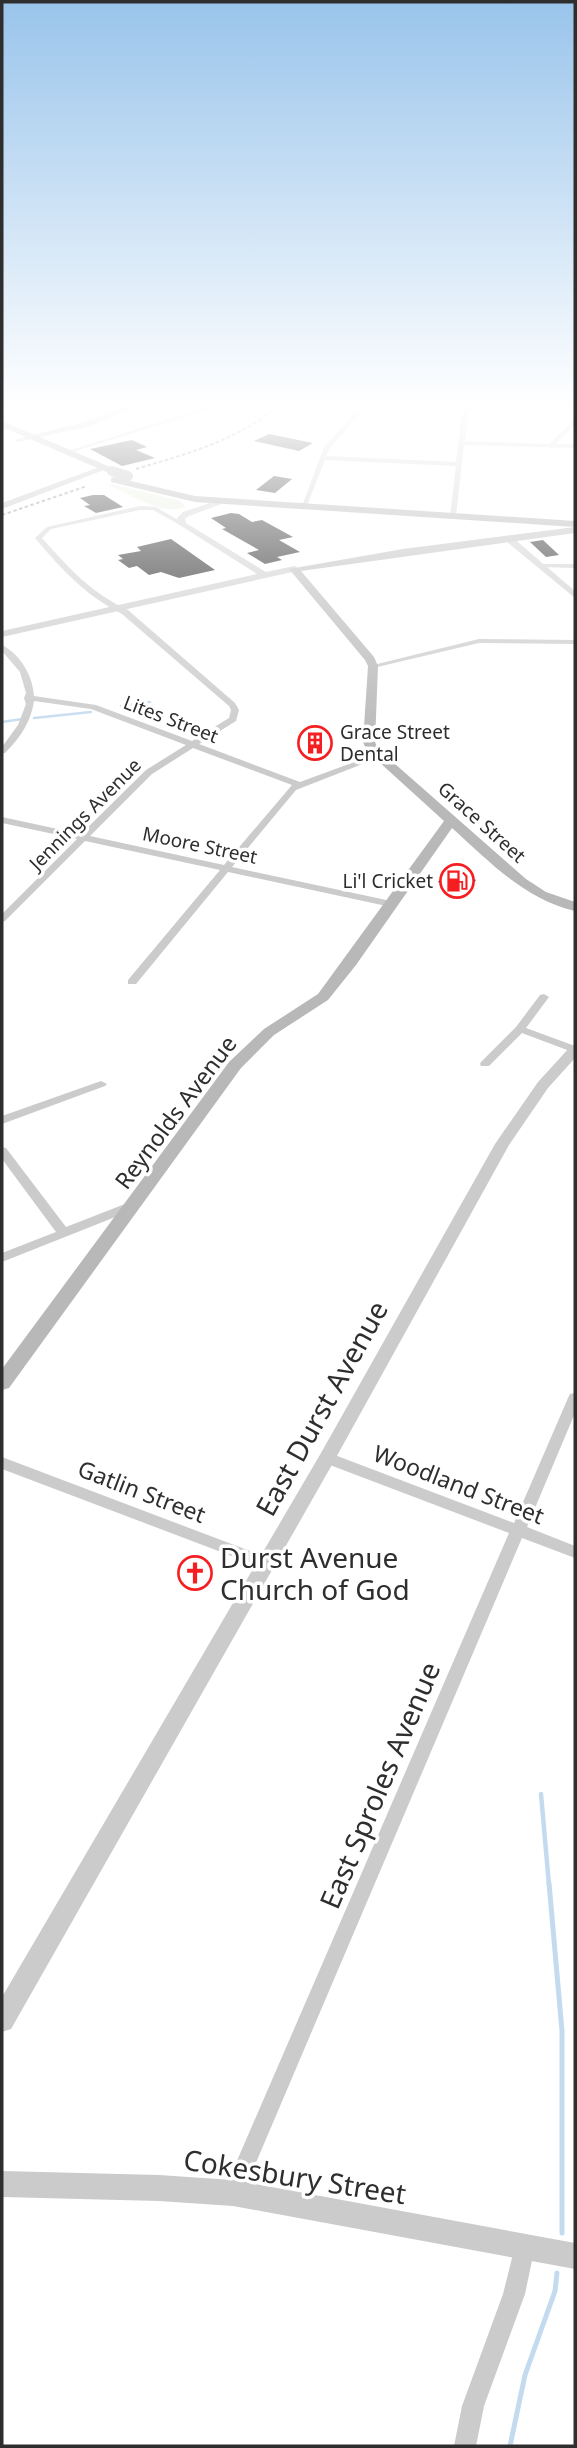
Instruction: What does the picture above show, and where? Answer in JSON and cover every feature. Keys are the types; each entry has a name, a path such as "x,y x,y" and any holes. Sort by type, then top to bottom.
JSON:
{"main road":[{"path":"518,520 575,524"},
{"path":"294,569 575,530"},
{"path":"294,569 370,659 373,666 369,742 379,756"},
{"name":"Grace Street","path":"379,756 527,887 575,907"},
{"name":"Reynolds Avenue","path":"2,1383 243,1055 269,1032 323,997 452,820"}],"street":[{"path":"84,520 49,528 38,536 40,543 77,581 116,607"},
{"path":"186,520 264,574"},
{"path":"509,539 574,594"},
{"path":"541,566 575,566"},
{"path":"2,634 294,569"},
{"name":"Jennings Avenue","path":"2,919 149,772 230,722 235,714 234,707 116,607"},
{"path":"373,666 479,641 575,642"},
{"path":"2,647 26,675 29,710 24,725 2,751"},
{"name":"Lites Street","path":"28,698 93,707 299,785"},
{"path":"132,982 293,788 379,756"},
{"name":"Moore Street","path":"2,820 391,904"},
{"path":"485,1064 520,1029 544,997"},
{"path":"520,1029 575,1050"},
{"name":"East Durst Avenue","path":"2,2020 327,1458 502,1144 543,1085 575,1050"},
{"path":"2,1120 101,1084"},
{"path":"2,1151 64,1233"},
{"path":"2,1258 135,1204"},
{"name":"East Sproles Avenue","path":"233,2193 575,1398"},
{"name":"Woodland Street","path":"327,1458 575,1552"},
{"name":"Gatlin Street","path":"2,1463 266,1563"},
{"name":"Cokesbury Street","path":"2,2184 159,2188 233,2193 575,2256"},
{"path":"464,2446 473,2406 514,2294 525,2246"}],"building":[{"path":"214,520 262,520 293,537 279,540 300,552 277,557 282,560 265,564 247,553 259,550 222,529 226,528"},
{"path":"171,539 215,570 179,578 161,572 149,575 137,566 129,568 118,560 123,559 118,555 141,551 137,547"},
{"path":"543,540 559,555 546,557 530,542"},
{"name":"Grace Street Dental","path":"318,737 331,746 315,751 299,741"},
{"name":"Li'l Cricket","path":"451,871 476,880 463,891 438,882"}],"waterway":[{"path":"121,706 150,702"},
{"path":"34,718 91,712"},
{"path":"2,722 22,719"},
{"path":"541,1794 549,1885"},
{"path":"549,1883 562,2031 562,2233"},
{"path":"510,2446 525,2375 555,2291 557,2273"}],"place":[{"name":"Grace Street Dental","path":"315,743"},
{"name":"Li'l Cricket","path":"457,881"},
{"name":"Durst Avenue Church of God","path":"195,1573"}]}
